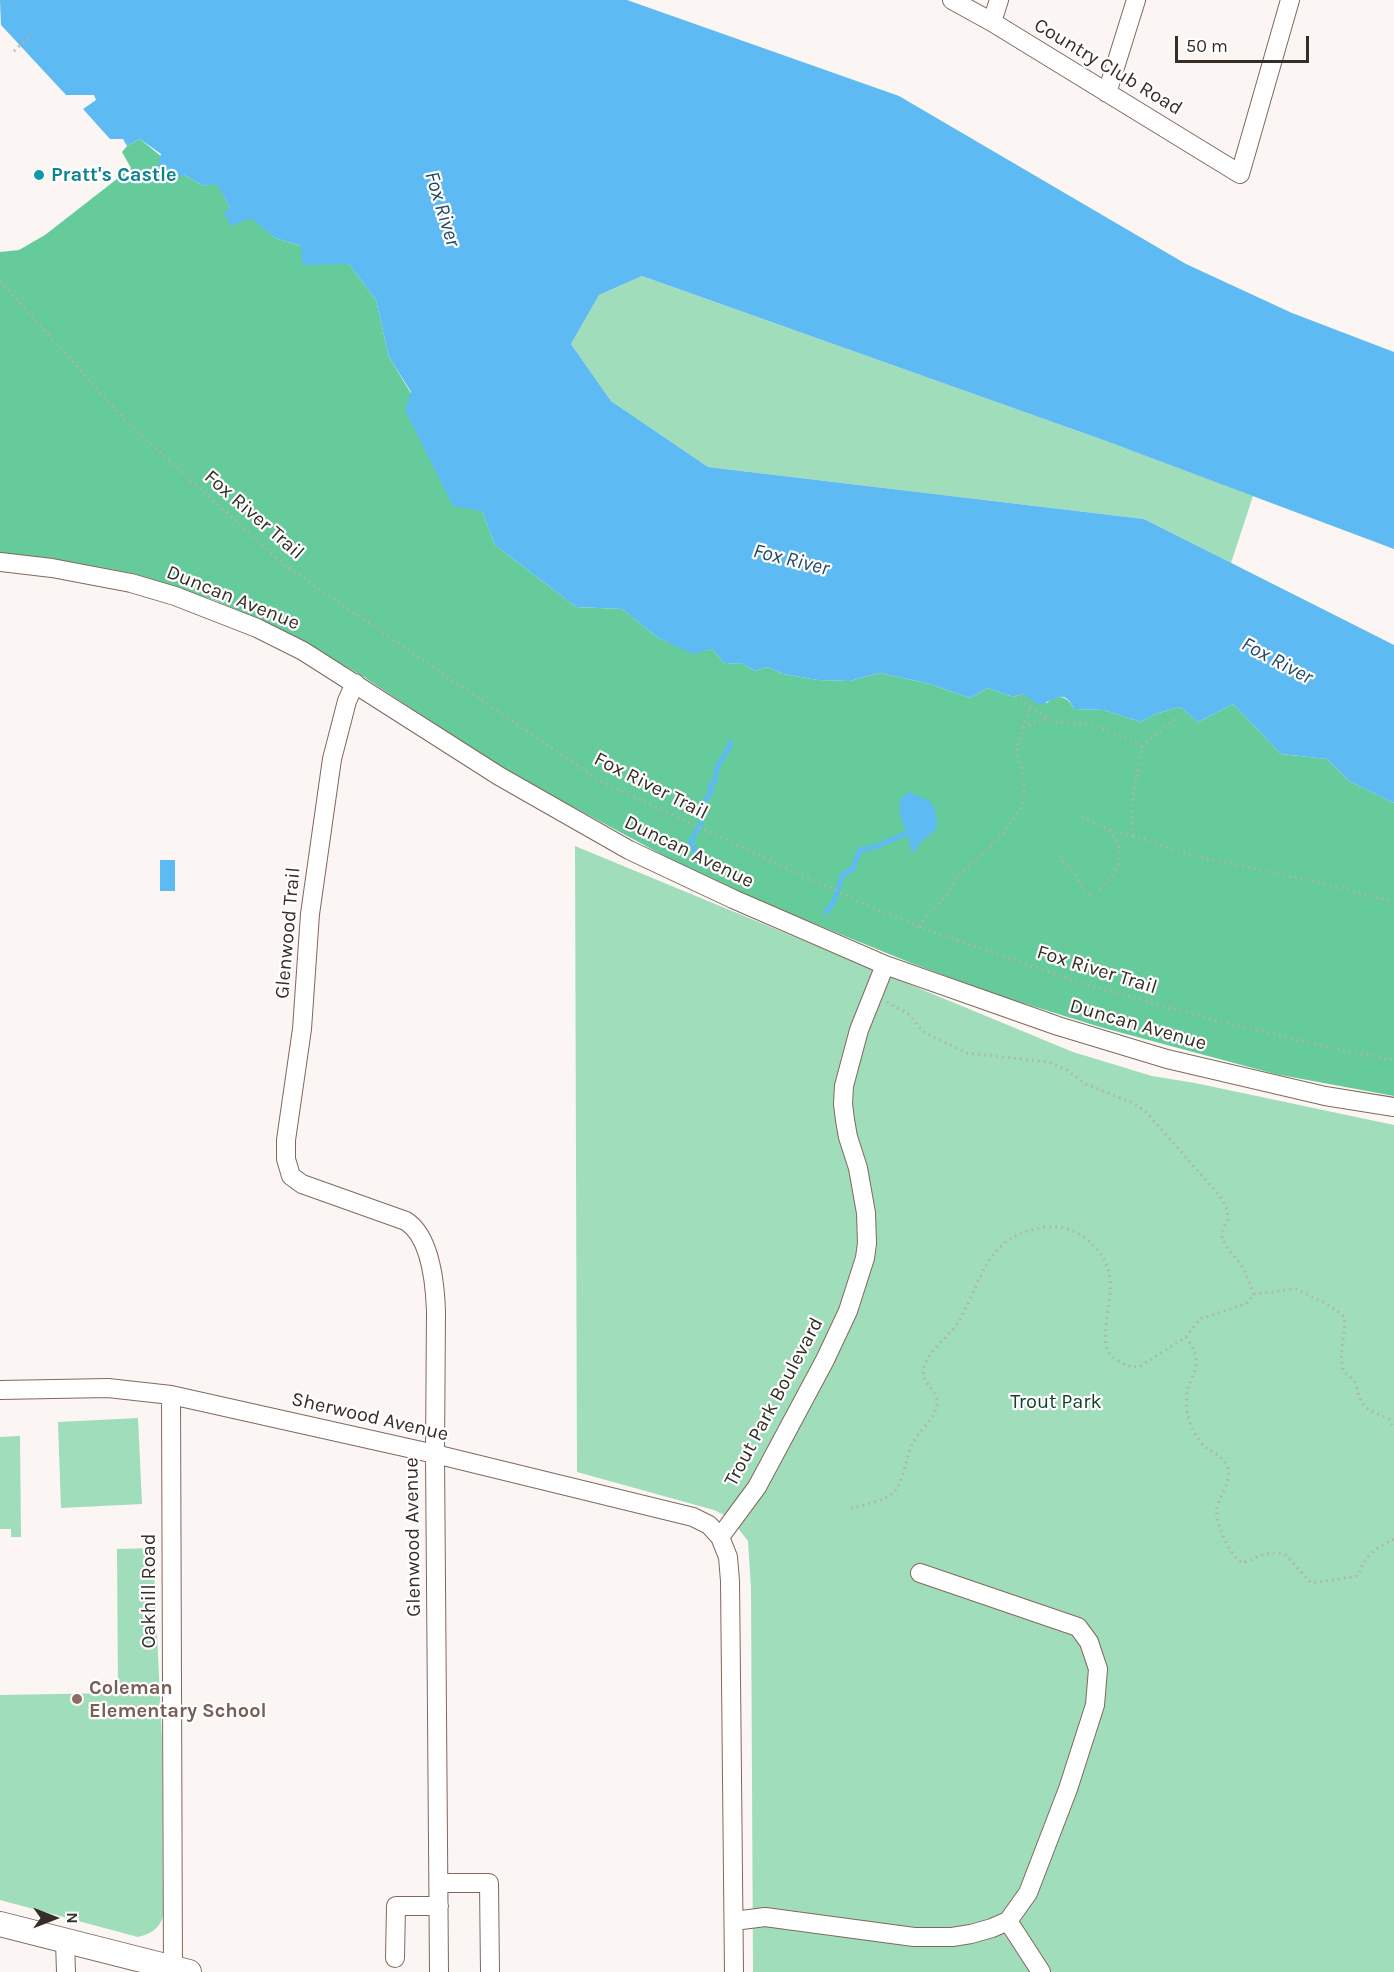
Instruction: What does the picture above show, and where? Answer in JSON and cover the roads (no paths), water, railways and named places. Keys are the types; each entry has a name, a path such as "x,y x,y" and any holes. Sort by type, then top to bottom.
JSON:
{"main road":[{"path":"0,1924 179,1971"}],"street":[{"name":"Country Club Road","path":"952,0 992,22 1240,174 1290,0"},
{"path":"992,22 999,0"},
{"path":"1107,93 1136,0"},
{"name":"Duncan Avenue","path":"0,562 86,573 175,596 235,618 281,639 355,683 499,776 629,850 733,899 885,965 1058,1026 1167,1059 1325,1096 1394,1107"},
{"name":"Glenwood Trail","path":"302,1184 291,1176 286,1159 286,1140 302,1029 310,914 332,759 347,701 355,683"},
{"name":"Trout Park Boulevard","path":"720,1537 757,1487 825,1360 848,1311 865,1258 867,1228 863,1191 848,1137 843,1104 844,1086 847,1069 885,965"},
{"name":"Glenwood Avenue","path":"302,1184 406,1221 414,1227 423,1242 430,1263 435,1294 439,1972"},
{"name":"Sherwood Avenue","path":"0,1390 108,1388 171,1395 435,1454 693,1517 709,1525 720,1537"},
{"name":"Oakhill Road","path":"171,1395 179,1971"},
{"path":"720,1537 728,1557 730,1581 734,1972"},
{"path":"734,1921 765,1917 914,1937 952,1937 971,1934 1008,1921 1028,1893 1068,1790 1095,1705 1098,1669 1089,1641 1078,1627 920,1573"},
{"path":"439,1883 489,1883 489,1972"},
{"path":"395,1958 396,1906 439,1906"},
{"path":"1008,1921 1041,1972"},
{"path":"65,1941 66,1972"}],"water":[{"name":"Fox River","path":"0,0 627,0 899,96 1186,264 1292,313 1394,352 1394,549 1106,441 642,276 599,295 571,344 611,401 708,467 1144,519 1394,645 1394,803 1349,781 1327,759 1281,754 1233,704 1198,722 1180,707 1155,714 1141,722 1104,710 1074,709 1066,698 1062,697 1039,705 1023,694 1013,697 988,688 970,698 930,684 880,673 849,681 818,680 783,674 768,667 755,671 741,663 725,664 712,649 692,654 657,637 622,609 576,607 495,545 482,511 453,506 405,410 411,392 389,357 376,300 349,264 302,265 301,246 275,238 251,218 231,226 224,213 230,208 217,184 204,186 184,175 164,181 156,174 161,154 140,139 127,146 123,139 110,139 83,109 96,100 94,95 66,95 1,25"},
{"path":"909,792 930,801 937,820 936,829 919,844 915,852 911,851 900,813 901,798"},
{"path":"160,860 175,860 175,891 160,891"}],"waterway":[{"path":"697,855 691,841 701,823 702,804 712,791 710,786 715,781 717,767 730,746 730,742"},
{"path":"826,912 833,903 843,874 852,870 860,850 875,847 907,833"}],"place":[{"name":"Pratt's Castle","path":"39,175"},
{"name":"Coleman Elementary School","path":"77,1699"}],"park label":[{"name":"Trout Park","path":"1056,1402"}]}
